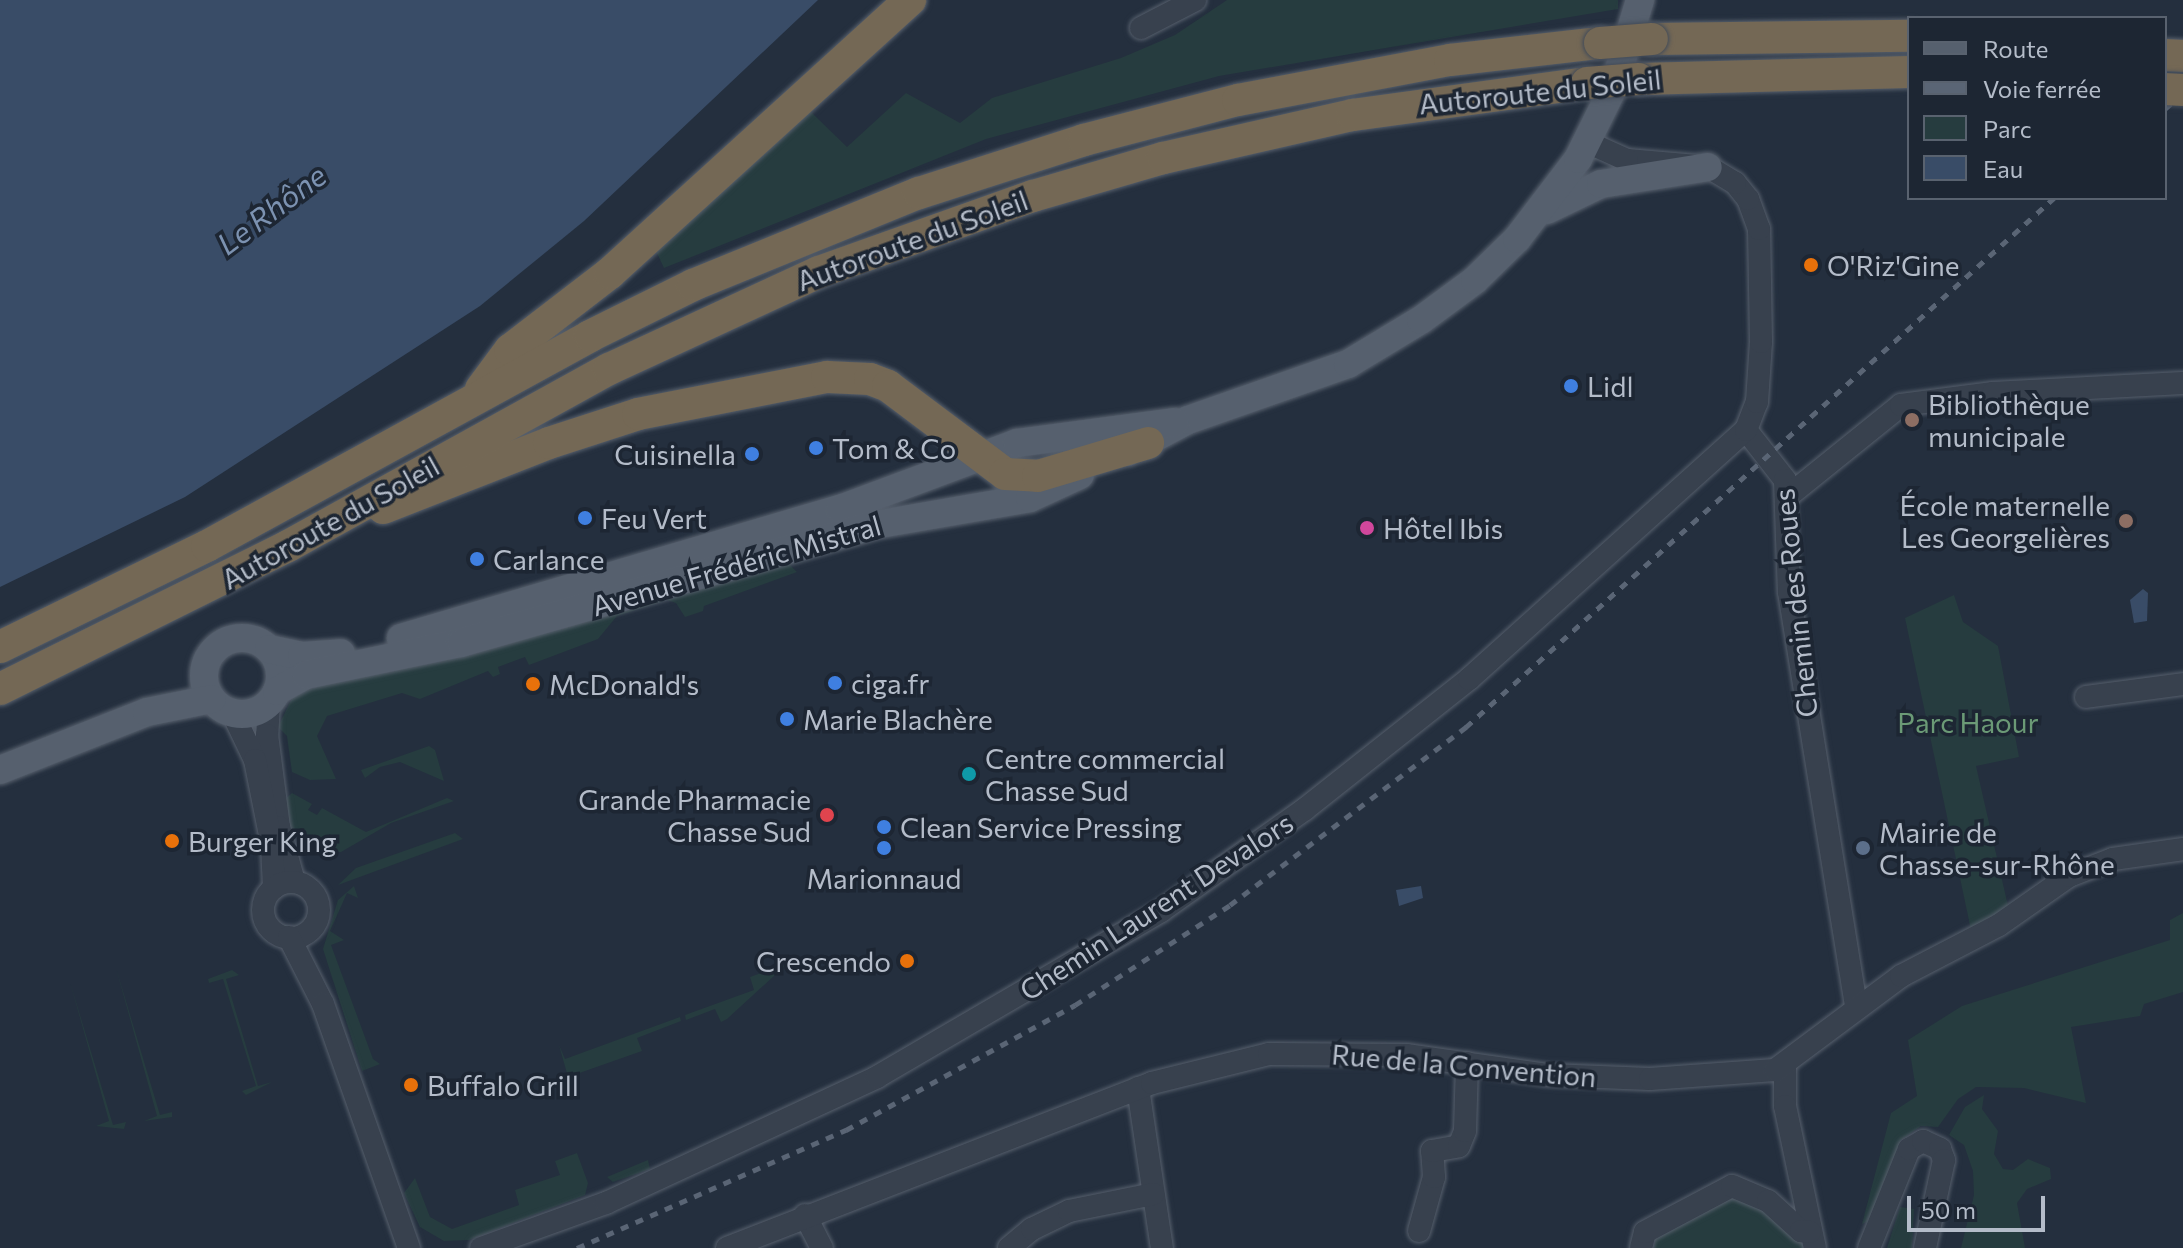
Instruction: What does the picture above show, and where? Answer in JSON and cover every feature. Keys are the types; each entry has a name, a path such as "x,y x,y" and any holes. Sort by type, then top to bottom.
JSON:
{"highway":[{"path":"474,398 510,350 610,273 910,0"},
{"name":"Autoroute du Soleil","path":"0,647 207,546 474,398 722,273 891,204 1024,158 1224,104 1450,60 1652,39 1907,36"},
{"name":"Autoroute du Soleil","path":"0,689 326,525 694,327 932,229 1098,176 1246,138 1455,98 1639,79 1907,72"},
{"path":"326,525 424,496 604,424 800,380 870,379 911,400 941,425 967,461 1005,474 1038,476 1148,443"}],"main road":[{"name":"Avenue Frédéric Mistral","path":"273,697 306,675 461,643 880,524 1030,498 1148,443 1188,420 1348,364 1387,342 1475,280 1530,222 1587,142 1614,86 1640,0"},
{"path":"1530,222 1581,190 1708,167"},
{"name":"Avenue Frédéric Mistral","path":"269,649 302,656 383,643 840,509 1017,443 1188,420"},
{"path":"1017,443 1014,451 1022,469 1038,476"},
{"path":"0,770 147,712 205,669 213,652 228,641 246,638 269,649 278,664 273,697 257,711 222,706 147,712"},
{"path":"205,669 222,706"}],"street":[{"path":"1141,28 1195,0"},
{"path":"1587,142 1627,160 1708,167 1735,183 1748,199 1759,229 1759,390 1746,430"},
{"path":"2070,388 2183,370"},
{"path":"1787,497 1901,405 2070,388 2183,383"},
{"name":"Chemin des Roues","path":"1746,430 1785,480 1784,538 1797,656 1856,1007"},
{"name":"Chemin Laurent Devalors","path":"481,1248 619,1198 877,1077 1161,911 1305,809 1469,679 1746,430"},
{"path":"2086,697 2183,684"},
{"path":"266,780 273,697"},
{"path":"222,706 266,780 279,827 284,885"},
{"path":"1813,1240 1785,1106 1785,1066 1856,1007 1901,976 1999,925 2091,864 2183,849"},
{"path":"284,885 308,887 317,899 318,917 299,934 266,922 265,900 284,885"},
{"path":"299,934 409,1248"},
{"name":"Rue de la Convention","path":"727,1248 832,1204 1000,1144 1138,1088 1269,1054 1344,1051 1549,1075 1650,1079 1785,1066"},
{"path":"1419,1231 1434,1177 1432,1151 1459,1146 1465,1131 1467,1063"},
{"path":"1138,1088 1162,1248"},
{"path":"1869,1248 1909,1149 1923,1141 1935,1144 1944,1160 1925,1248"},
{"path":"1641,1248 1645,1232 1732,1186 1768,1201 1813,1240"},
{"path":"1009,1248 1032,1229 1069,1211 1153,1194"},
{"path":"805,1215 822,1248"}],"green space":[{"path":"1227,0 1618,0 1618,9 1219,76 986,139 664,268 656,251 810,111 847,147 906,93 960,123 992,98 1121,58 1175,35"},
{"path":"786,561 797,572 704,606 703,611 685,617 676,603 667,600 617,616 598,639 529,665 525,657 498,667 500,674 493,677 488,671 420,699 402,693 327,716 317,736 336,779 310,780 292,772 287,736 278,727 295,692"},
{"name":"Parc Haour","path":"1954,595 1963,622 1998,646 2019,757 1976,766 2008,906 1971,930 1905,618"},
{"path":"429,746 435,750 444,781 400,762 380,767 365,778 361,770"},
{"path":"292,793 312,804 308,810 317,815 322,808 366,832 447,798 454,801 391,823 341,852 329,852 303,843 291,831 283,801"},
{"path":"455,833 463,839 338,885 356,868"},
{"path":"354,886 358,898 347,893 330,931 344,940 331,945 373,1059 380,1064 362,1071 323,949 338,900"},
{"path":"2183,913 2183,992 2144,1004 2140,1016 2071,1027 2086,1103 2024,1088 1976,1087 1958,1099 1938,1127 1921,1126 1901,1140 1869,1221 1862,1224 1891,1113 1917,1096 1908,1040 1962,1006 2170,940 2170,920"},
{"path":"787,964 727,1019 721,1022 715,1009 686,1020 685,1015 754,990 750,977"},
{"path":"116,968 160,1115 172,1112 172,1117 144,1121 157,1116"},
{"path":"232,970 239,975 226,979 258,1086 272,1082 246,1095 242,1091 256,1086 223,979 209,983 208,979"},
{"path":"70,982 113,1125 126,1122 124,1129 96,1126 109,1121"},
{"path":"680,1017 681,1021 637,1038 642,1051 568,1077 559,1045 565,1059"},
{"path":"1984,1095 1982,1109 1998,1131 1994,1154 2003,1169 2013,1170 2028,1159 2050,1168 2051,1179 2027,1189 2017,1203 2025,1248 1961,1248 1974,1195 1973,1171 1964,1145 1949,1135 1965,1107"},
{"path":"577,1153 588,1183 585,1195 469,1240 444,1241 420,1227 404,1193 415,1178 430,1217 452,1229 519,1205 515,1190 560,1175 555,1161"},
{"path":"648,1160 650,1169 613,1182 607,1177"},
{"path":"1735,1191 1769,1208 1806,1248 1654,1248 1656,1237"},
{"path":"1900,1207 1914,1209 1912,1248 1887,1248"}],"water":[{"name":"Le Rhône","path":"0,0 818,0 584,221 480,306 185,497 0,587"},
{"path":"2143,589 2148,593 2147,621 2134,623 2130,600"},
{"path":"1421,886 1423,898 1399,906 1396,890"}],"railway":[{"path":"2167,107 2183,93"},
{"path":"577,1248 846,1130 1075,1005 1230,905 1466,727 2052,200"}],"place":[{"name":"O'Riz'Gine","path":"1811,265"},
{"name":"Lidl","path":"1571,386"},
{"name":"Bibliothèque municipale","path":"1912,420"},
{"name":"Tom & Co","path":"816,448"},
{"name":"Cuisinella","path":"752,454"},
{"name":"Feu Vert","path":"585,518"},
{"name":"École maternelle Les Georgelières","path":"2126,521"},
{"name":"Hôtel Ibis","path":"1367,528"},
{"name":"Carlance","path":"477,559"},
{"name":"ciga.fr","path":"835,683"},
{"name":"McDonald's","path":"533,684"},
{"name":"Marie Blachère","path":"787,719"},
{"name":"Centre commercial Chasse Sud","path":"969,774"},
{"name":"Grande Pharmacie Chasse Sud","path":"827,815"},
{"name":"Clean Service Pressing","path":"884,827"},
{"name":"Burger King","path":"172,841"},
{"name":"Marionnaud","path":"884,848"},
{"name":"Mairie de Chasse-sur-Rhône","path":"1863,848"},
{"name":"Crescendo","path":"907,961"},
{"name":"Buffalo Grill","path":"411,1085"}]}
